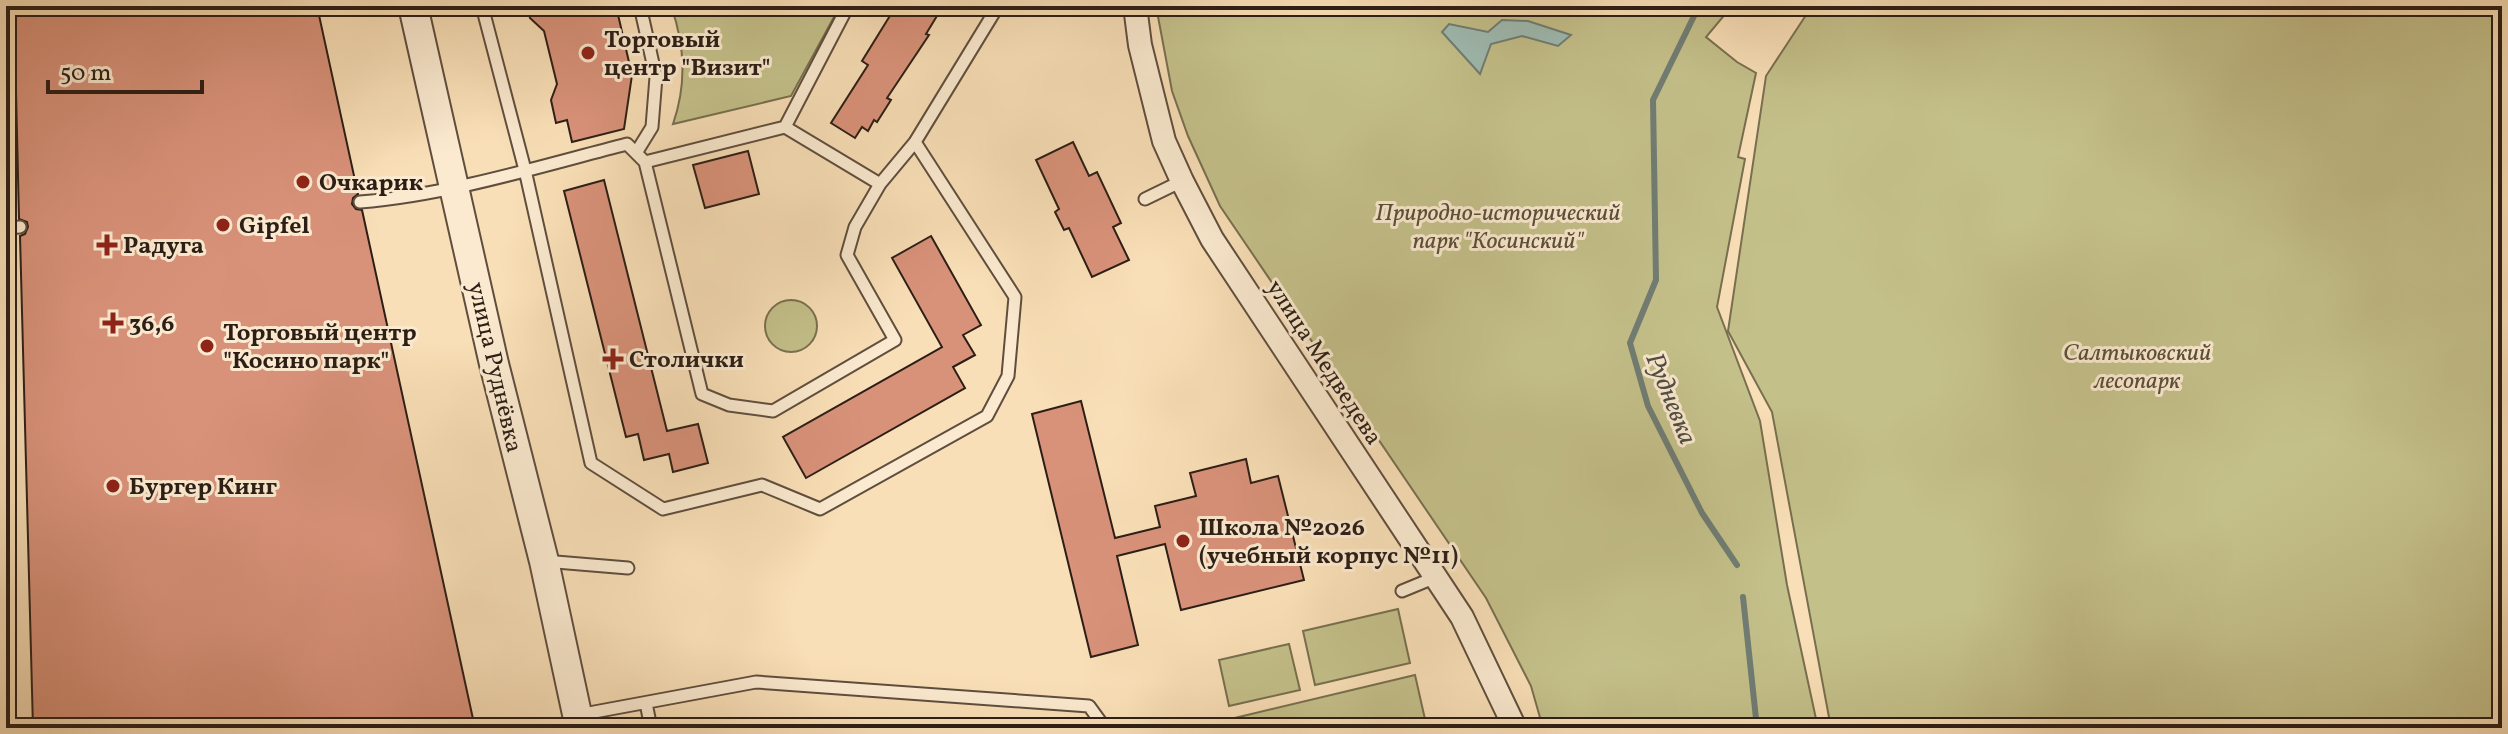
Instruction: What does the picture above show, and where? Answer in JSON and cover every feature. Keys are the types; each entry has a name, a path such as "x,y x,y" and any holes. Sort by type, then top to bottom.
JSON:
{"street":[{"name":"улица Руднёвка","path":"413,6 579,721"},
{"name":"улица Медведева","path":"1135,6 1140,45 1164,141 1212,239 1462,617 1515,728"}],"lane":[{"path":"482,6 525,170 591,463 663,509 762,485 820,509 987,416 1008,376 1015,297 915,142"},
{"path":"636,153 652,127 656,77 640,6"},
{"path":"785,127 848,6"},
{"path":"360,202 393,199 454,186 627,144 645,162 702,394 729,405 773,411 895,340 847,255 855,227 880,184 915,142 998,6"},
{"path":"645,162 785,127 880,184"},
{"path":"1145,199 1182,181"},
{"path":"6,228 20,227"},
{"path":"544,561 628,568"},
{"path":"1402,591 1436,577"},
{"path":"579,721 646,703 756,682 1089,706 1105,728"},
{"path":"646,703 651,728"}],"green space":[{"path":"671,6 840,6 791,96 673,124 681,94 682,65 679,35"},
{"name":"Природно-исторический парк \"Косинский\"","path":"1156,6 1732,6 1706,37 1756,73 1738,157 1745,159 1717,307 1760,421 1787,585 1818,728 1543,728 1531,686 1486,598 1220,206 1188,136 1172,91"},
{"name":"Салтыковский лесопарк","path":"1812,6 2502,6 2502,728 1831,728 1772,412 1728,331 1766,76"},
{"path":"791,300 809,308 817,326 809,344 791,352 773,344 765,326 773,308"},
{"path":"1398,609 1410,663 1315,685 1303,631"},
{"path":"1289,644 1300,690 1229,706 1219,660"},
{"path":"1415,675 1427,728 1223,728 1222,721"}],"water":[{"path":"1502,20 1528,21 1571,35 1558,46 1522,36 1491,44 1480,74 1442,32 1449,24 1488,32"}],"building":[{"name":"Торговый центр \"Косино парк\"","path":"14,6 317,6 358,194 352,204 362,210 475,728 33,728 20,236 25,234 28,227 27,222 19,219"},
{"name":"Торговый центр \"Визит\"","path":"527,6 616,6 632,75 624,129 572,142 567,120 556,123 551,100 557,84 544,31 530,18"},
{"path":"896,6 943,6 926,34 929,35 887,98 891,100 877,122 874,120 868,131 862,127 855,138 831,123 868,65 862,61"},
{"path":"1073,142 1089,176 1097,172 1121,223 1113,227 1129,260 1092,277 1069,228 1064,230 1055,212 1059,209 1036,160"},
{"path":"748,151 759,194 705,208 693,165"},
{"path":"604,180 667,431 698,424 708,463 673,472 669,454 644,460 638,434 626,437 564,191"},
{"path":"931,236 981,325 963,335 975,355 953,367 965,388 806,478 783,437 942,347 892,258"},
{"path":"1081,401 1115,538 1160,527 1155,506 1196,496 1190,473 1246,459 1251,483 1278,476 1304,580 1181,610 1165,544 1117,556 1138,645 1091,657 1032,414"}],"waterway":[{"name":"Рудневка","path":"1701,6 1653,100 1656,280 1630,343 1648,406 1702,513 1737,565"},
{"name":"Рудневка","path":"1743,597 1757,728"}],"place":[{"name":"Торговый центр \"Визит\"","path":"588,53"},
{"name":"Очкарик","path":"303,182"},
{"name":"Gipfel","path":"223,225"},
{"name":"Радуга","path":"107,245"},
{"name":"36,6","path":"113,323"},
{"name":"Торговый центр \"Косино парк\"","path":"207,346"},
{"name":"Столички","path":"613,359"},
{"name":"Бургер Кинг","path":"113,486"},
{"name":"Школа №2026 (учебный корпус №11)","path":"1183,541"}]}
